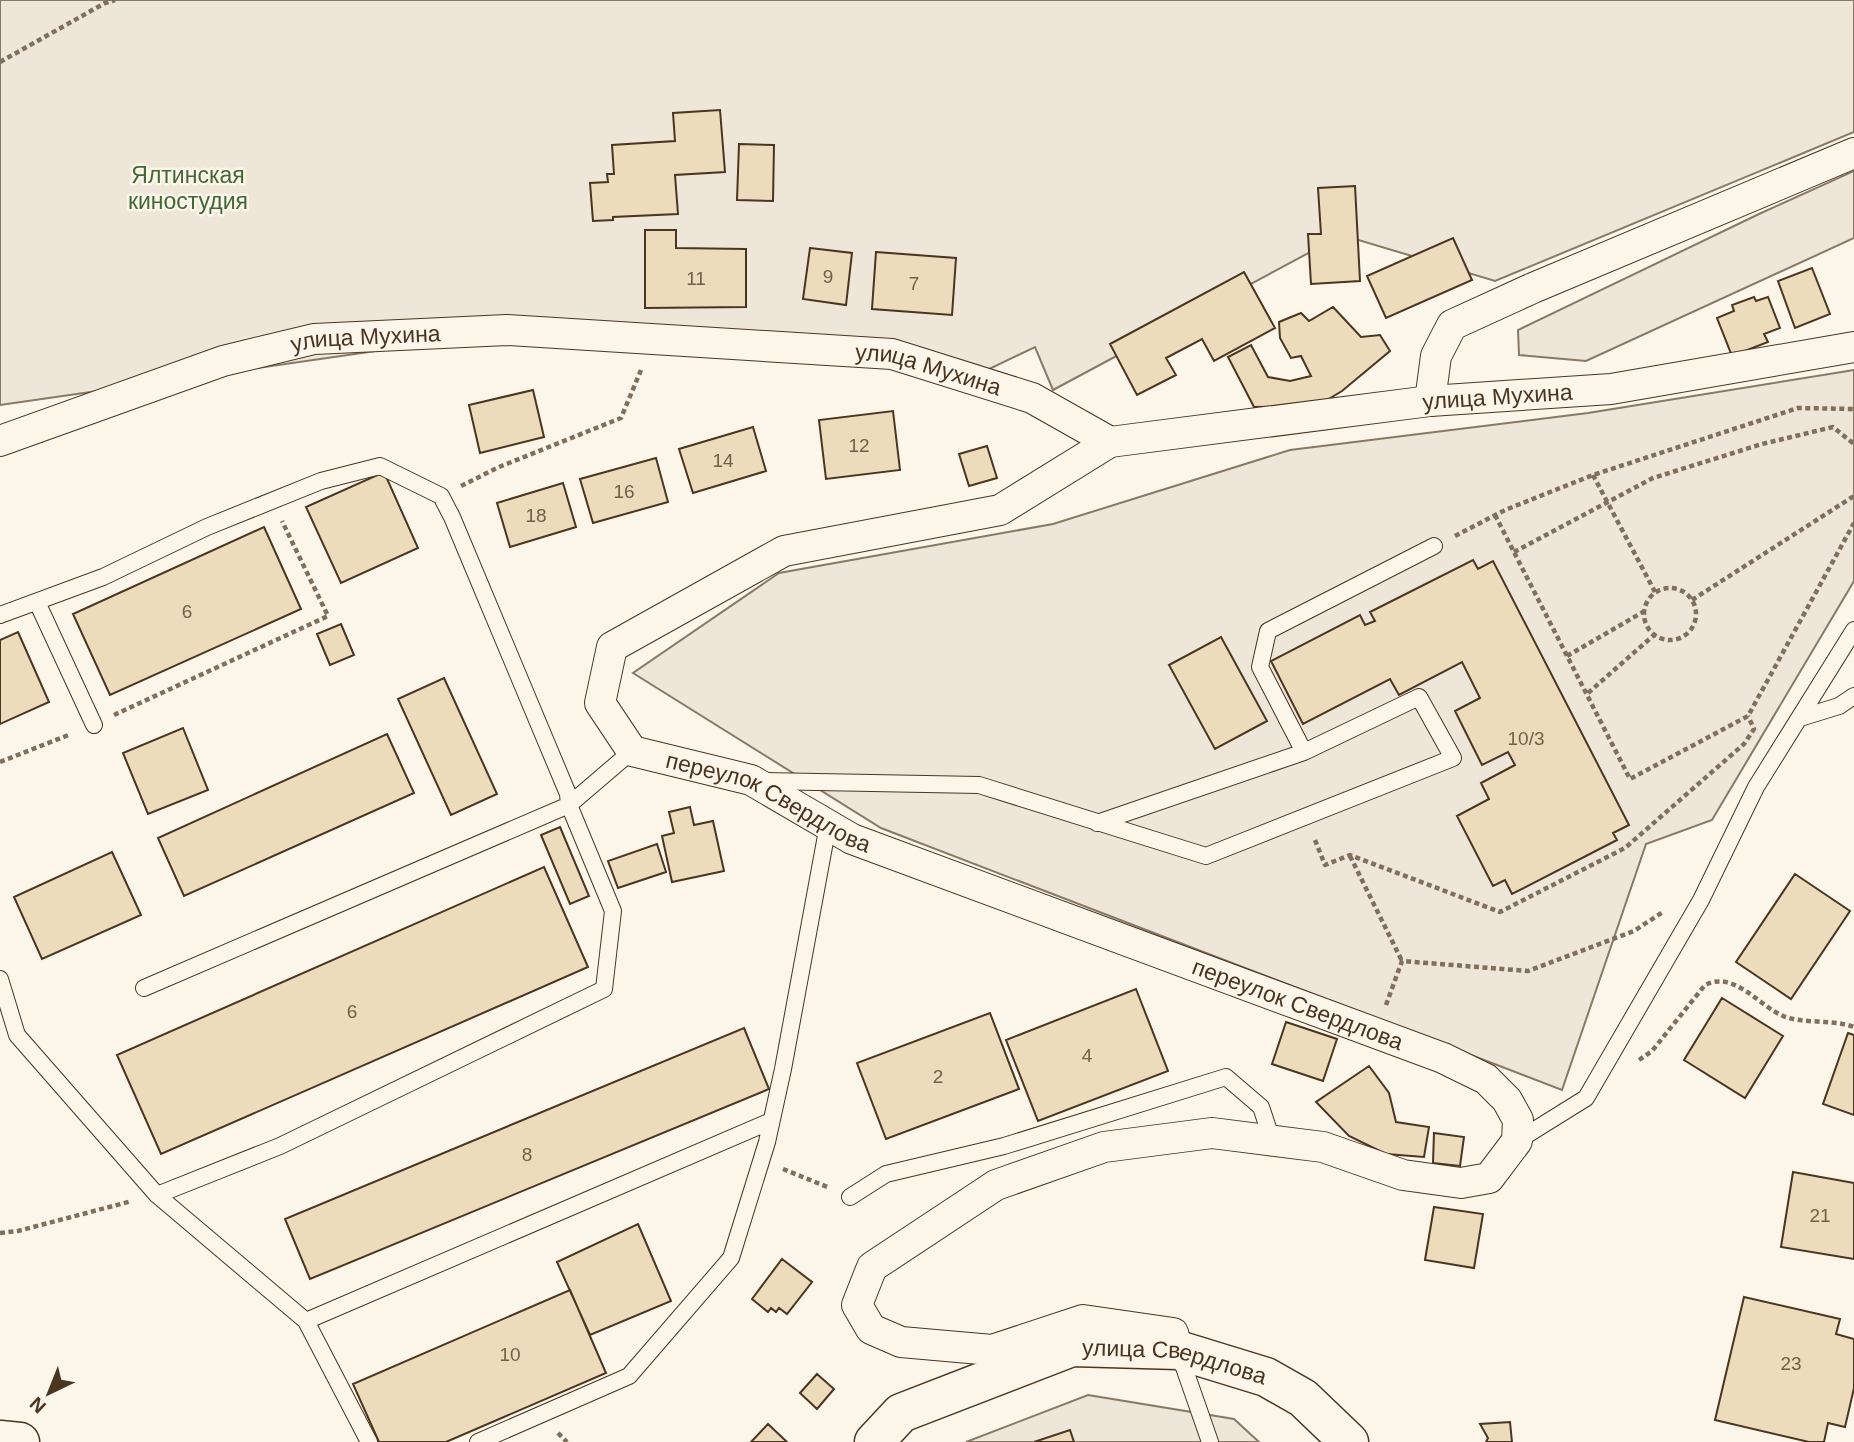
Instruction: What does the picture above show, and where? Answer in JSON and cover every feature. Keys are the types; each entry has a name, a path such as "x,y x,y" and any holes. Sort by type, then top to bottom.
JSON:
{"main road":[{"name":"улица Свердлова","path":"874,1442 901,1413 1072,1347 1178,1350 1266,1377 1303,1398 1349,1442"},
{"path":"0,1440 20,1442"}],"street":[{"path":"1430,401 1436,356 1452,325 1533,288 1854,153"},
{"name":"улица Мухина","path":"0,441 223,361 314,339 507,330 892,354 1032,398 1110,442 1430,401 1611,389 1854,347"},
{"path":"632,751 600,703 612,647 784,551 1000,510 1110,442"},
{"name":"переулок Свердлова","path":"632,751 751,780 852,839 1443,1058 1486,1079 1507,1100 1518,1120 1517,1140"},
{"path":"1178,1350 1173,1333 1083,1320 992,1350 901,1342 872,1329 857,1305 872,1267 996,1185 1104,1147 1212,1133 1324,1147 1403,1175 1461,1182 1489,1178 1517,1140"}],"lane":[{"path":"0,615 103,577 207,527 321,481 380,466 441,496 452,517 568,794 569,805 613,911 604,989 280,1146 157,1195"},
{"path":"1304,752 1260,667 1268,631 1434,546"},
{"path":"37,602 94,724"},
{"path":"1517,1140 1586,1098 1711,881 1756,787 1854,630"},
{"path":"1800,718 1839,706 1854,695"},
{"path":"751,780 979,785 1097,823 1206,856 1453,758 1419,697 1304,752 1097,823"},
{"path":"144,988 569,805 632,751"},
{"path":"478,1442 629,1376 731,1258 761,1160 783,1069 828,825"},
{"path":"0,979 17,1035 157,1195 306,1321 369,1442"},
{"path":"850,1197 886,1174 1004,1146 1226,1077 1261,1107 1272,1140"},
{"path":"306,1321 771,1121"},
{"path":"1178,1350 1210,1442"}],"path":[{"path":"0,62 105,3 115,0"},
{"path":"441,496 499,467 621,418 637,384 650,339"},
{"path":"1434,546 1495,515 1593,475 1798,408 1854,409"},
{"path":"1514,552 1653,478 1762,444 1833,427 1854,444"},
{"path":"1593,475 1655,592"},
{"path":"1692,600 1854,496"},
{"path":"0,762 94,724 328,616 272,501"},
{"path":"1495,515 1630,779 1748,716 1854,523"},
{"path":"1663,588 1680,589 1692,600 1696,618 1688,633 1671,640 1654,635 1648,629 1643,612 1645,604 1655,592 1663,588"},
{"path":"1567,656 1643,612"},
{"path":"1588,694 1654,635"},
{"path":"1306,816 1325,865 1350,855 1500,912 1625,848 1744,744 1754,729 1748,716"},
{"path":"1350,855 1402,961 1376,1033"},
{"path":"1402,961 1528,971 1634,931 1711,881"},
{"path":"1598,1076 1637,1062 1652,1051 1705,985 1712,982 1732,984 1784,1017 1841,1022 1854,1027"},
{"path":"761,1160 850,1197"},
{"path":"0,1233 18,1231 157,1195"}],"green space":[{"name":"Ялтинская киностудия","path":"0,0 1854,0 1854,132 1495,281 1342,235 1053,390 1035,347 983,372 550,326 0,405"},
{"path":"1854,171 1854,238 1586,361 1519,355 1518,330"},
{"path":"1854,370 1854,581 1712,820 1646,844 1562,1090 881,828 633,673 779,573 1053,524 1290,450 1588,413"},
{"path":"1088,1395 1234,1419 1259,1442 966,1442"}],"building":[{"path":"720,110 725,172 675,175 678,214 613,217 613,220 593,221 590,183 608,182 607,174 614,174 612,145 675,141 673,113"},
{"path":"739,144 774,145 773,201 737,200"},
{"path":"1355,186 1360,281 1311,284 1308,234 1321,234 1318,188"},
{"path":"645,230 676,230 676,248 746,249 746,307 645,308"},
{"path":"1453,238 1472,280 1386,318 1367,276"},
{"path":"810,248 852,253 846,305 803,299"},
{"path":"876,252 956,258 952,315 872,309"},
{"path":"1812,268 1830,314 1795,328 1778,281"},
{"path":"1244,272 1275,328 1214,361 1202,339 1166,358 1176,375 1137,395 1110,344"},
{"path":"1754,297 1756,301 1768,297 1780,328 1764,334 1768,342 1732,356 1717,318 1734,311 1732,305"},
{"path":"1333,307 1361,337 1380,335 1390,351 1342,391 1317,406 1254,407 1228,357 1251,345 1268,377 1290,381 1311,376 1301,356 1291,358 1280,338 1279,322 1301,313 1309,321"},
{"path":"533,390 544,437 480,453 469,405"},
{"path":"893,411 900,470 826,479 819,420"},
{"path":"753,427 766,471 693,493 679,449"},
{"path":"987,446 997,478 969,486 959,454"},
{"path":"656,458 668,502 593,523 580,479"},
{"path":"384,472 418,548 341,583 306,507"},
{"path":"563,483 576,527 510,547 497,503"},
{"path":"264,527 301,609 110,695 73,614"},
{"path":"1473,560 1478,569 1493,561 1629,825 1613,833 1617,840 1512,894 1505,880 1493,886 1457,816 1489,799 1481,783 1515,765 1508,752 1482,765 1455,711 1480,698 1462,662 1399,695 1390,679 1303,724 1271,661 1360,615 1365,625 1375,621 1370,612"},
{"path":"341,624 354,655 330,665 317,634"},
{"path":"18,632 49,702 0,724 0,640"},
{"path":"1221,637 1267,721 1215,749 1169,665"},
{"path":"444,678 497,794 451,815 398,699"},
{"path":"183,728 208,790 148,814 123,753"},
{"path":"387,734 414,793 184,896 158,838"},
{"path":"690,807 694,825 713,821 724,871 672,882 662,836 674,833 669,812"},
{"path":"560,827 589,896 570,904 541,835"},
{"path":"657,844 666,872 618,888 608,861"},
{"path":"112,852 141,915 42,959 14,897"},
{"path":"544,867 588,967 161,1154 117,1055"},
{"path":"1795,874 1850,911 1791,999 1736,962"},
{"path":"1136,989 1168,1071 1038,1121 1006,1040"},
{"path":"1722,998 1783,1036 1745,1098 1684,1060"},
{"path":"990,1013 1019,1089 886,1139 857,1063"},
{"path":"1286,1022 1337,1039 1323,1081 1272,1064"},
{"path":"744,1028 769,1089 310,1279 285,1219"},
{"path":"1848,1033 1854,1035 1854,1115 1823,1104"},
{"path":"1369,1066 1389,1093 1396,1122 1429,1127 1424,1157 1386,1154 1349,1136 1316,1102"},
{"path":"1434,1133 1464,1137 1460,1166 1433,1163"},
{"path":"1793,1172 1854,1183 1854,1259 1781,1247"},
{"path":"1434,1207 1483,1214 1474,1268 1425,1260"},
{"path":"638,1224 671,1301 590,1335 557,1262"},
{"path":"782,1259 812,1282 787,1314 779,1308 776,1312 771,1308 768,1312 752,1299"},
{"path":"570,1290 606,1373 446,1442 379,1442 353,1384"},
{"path":"1744,1297 1840,1319 1836,1334 1854,1339 1854,1388 1845,1427 1828,1423 1824,1442 1809,1442 1715,1420"},
{"path":"817,1374 834,1389 817,1409 800,1393"},
{"path":"1510,1422 1512,1442 1486,1442 1488,1438 1480,1424"},
{"path":"768,1424 787,1442 751,1442"},
{"path":"1070,1430 1074,1442 1034,1442"}]}
